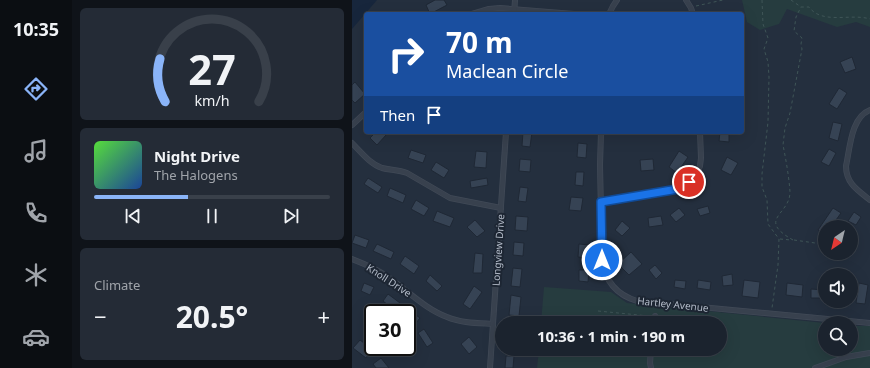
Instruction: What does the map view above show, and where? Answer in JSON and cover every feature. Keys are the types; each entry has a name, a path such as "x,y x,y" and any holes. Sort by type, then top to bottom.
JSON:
{"street":[{"path":"514,12 515,0"},
{"path":"610,12 617,0"},
{"path":"686,0 692,8 693,12"},
{"path":"479,12 489,9 514,8 554,12"},
{"path":"870,110 863,114 857,121 846,166 846,172 853,187 870,200"},
{"path":"352,125 364,114"},
{"name":"Longview Drive","path":"490,368 506,134"},
{"name":"Hartley Avenue","path":"601,134 600,165 603,267 612,286 622,295 630,299 645,302 870,323"},
{"path":"601,202 678,189 689,182 697,173 702,158 700,134"},
{"path":"352,143 375,165 386,169 401,170 450,198 458,201 501,208"},
{"name":"Knoll Drive","path":"352,259 388,276 434,311 445,317 465,322 492,324"},
{"path":"815,368 846,357 870,353"},
{"path":"651,356 651,368"}],"path":[{"path":"695,6 723,0"},
{"path":"762,0 763,24 768,38 764,49 768,62 769,77 768,122 762,187 767,200 768,224 779,239 778,265 772,308"},
{"path":"791,0 800,7 809,7 813,12 824,16 858,17 870,19"},
{"path":"793,240 780,232 776,224 777,217 786,206 790,194 783,145 785,141 785,128 790,113 802,49 802,38 794,31 796,17 800,7"},
{"path":"779,239 818,243"},
{"path":"598,311 654,316"}],"green space":[{"path":"742,0 870,0 870,27 856,22 837,27 787,9 779,24 760,30 747,22"},
{"path":"544,287 611,292 627,303 818,322 818,356 858,356 858,326 870,326 870,368 537,368 538,356 727,356 727,316 542,316"}],"water":[{"path":"352,0 377,0 367,12 364,12 364,15 352,29"}],"building":[{"path":"435,0 444,0 447,5 434,12 429,12 426,5"},
{"path":"852,57 856,69 845,73 840,62"},
{"path":"355,82 364,93 364,95 355,103 352,100 352,85"},
{"path":"839,88 847,93 837,109 829,104"},
{"path":"833,122 842,124 838,141 829,138"},
{"path":"374,134 386,135 377,145 370,138"},
{"path":"523,134 532,134 530,147 522,146"},
{"path":"720,134 729,134 729,142 719,141"},
{"path":"578,143 587,144 586,158 577,157"},
{"path":"829,149 836,153 829,166 821,162"},
{"path":"411,150 426,155 423,163 408,158"},
{"path":"476,151 487,152 486,168 474,167"},
{"path":"679,151 688,157 677,173 669,167"},
{"path":"727,157 738,163 731,175 721,170"},
{"path":"520,159 531,160 530,172 519,171"},
{"path":"653,159 654,170 641,171 640,160"},
{"path":"436,162 449,170 444,178 431,170"},
{"path":"576,172 584,172 583,186 575,185"},
{"path":"368,178 382,187 378,193 364,184"},
{"path":"487,178 488,185 471,188 470,181"},
{"path":"520,187 528,188 526,202 518,201"},
{"path":"390,188 406,195 403,203 387,196"},
{"path":"571,197 583,198 581,211 569,210"},
{"path":"416,200 429,208 424,216 411,209"},
{"path":"708,206 710,213 700,216 697,209"},
{"path":"679,208 685,215 676,222 670,215"},
{"path":"833,208 841,213 836,220 825,220"},
{"path":"437,211 454,218 450,227 433,221"},
{"path":"854,212 861,217 858,222 858,220 849,220"},
{"path":"516,216 528,217 527,231 515,230"},
{"path":"661,216 663,225 649,227 648,218"},
{"path":"475,220 485,231 477,237 467,227"},
{"path":"622,221 630,228 622,236 615,230"},
{"path":"355,235 369,240 366,248 352,243"},
{"path":"514,242 524,243 523,256 513,255"},
{"path":"377,244 394,252 391,259 373,251"},
{"path":"579,244 589,245 588,258 578,257"},
{"path":"631,252 642,264 629,275 618,264"},
{"path":"475,253 483,254 482,273 473,273"},
{"path":"405,256 419,266 414,274 400,264"},
{"path":"655,265 662,273 656,279 649,270"},
{"path":"513,268 522,269 520,287 511,286"},
{"path":"579,270 589,270 588,282 579,281"},
{"path":"732,274 733,285 723,286 722,276"},
{"path":"430,275 442,286 437,291 426,281"},
{"path":"675,280 686,281 685,289 674,287"},
{"path":"698,280 711,282 710,290 697,288"},
{"path":"744,280 760,282 758,298 742,296"},
{"path":"364,283 374,287 370,295 361,291"},
{"path":"787,283 803,285 802,297 786,295"},
{"path":"859,283 868,285 865,304 858,303"},
{"path":"474,286 482,292 470,309 463,304"},
{"path":"811,289 818,290 818,298 811,298"},
{"path":"388,294 401,304 387,304 383,301"},
{"path":"511,295 521,297 519,316 509,315"},
{"path":"416,315 420,318 416,323"},
{"path":"424,329 433,343 427,347 418,333"},
{"path":"469,337 477,347 469,354 461,344"},
{"path":"360,340 364,343 364,356 367,356 366,358 353,348"},
{"path":"506,356 514,356 513,368 505,368"},
{"path":"381,358 389,368 376,368 373,364"}],"route":[{"path":"602,260 601,202 678,189 689,182"}]}
